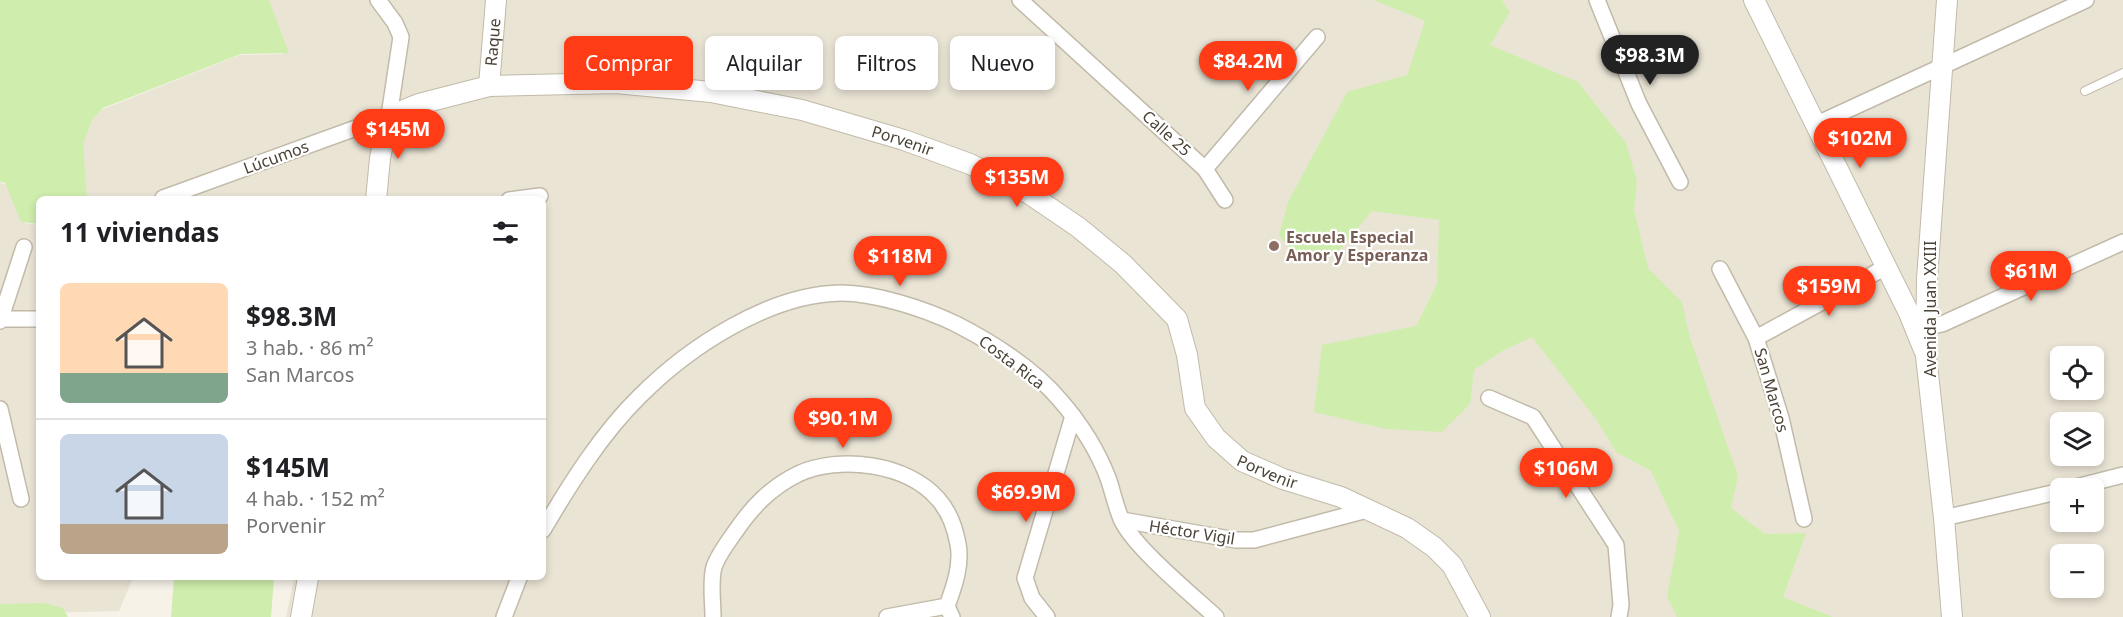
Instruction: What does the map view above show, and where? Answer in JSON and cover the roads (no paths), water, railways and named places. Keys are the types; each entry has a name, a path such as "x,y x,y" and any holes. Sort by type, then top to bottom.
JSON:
{"street":[{"path":"376,196 380,158 401,37 395,23 378,0"},
{"name":"Raque","path":"489,86 496,0"},
{"name":"Calle 25","path":"1020,0 1205,168 1225,200"},
{"path":"1597,0 1639,104 1680,182"},
{"path":"1754,0 1909,313 1926,356"},
{"name":"Avenida Juan XXIII","path":"1947,0 1927,279 1926,356 1944,518 1952,617"},
{"path":"1817,124 2086,0"},
{"path":"1205,168 1317,37"},
{"name":"Porvenir","path":"389,116 419,104 489,86 616,83 711,92 802,110 904,140 970,164 1029,193 1078,227 1123,264 1177,319 1187,355 1195,408 1216,438 1242,461 1283,479 1341,497 1407,528 1434,547 1452,565 1480,617"},
{"name":"Lúcumos","path":"169,196 389,116"},
{"path":"1928,327 1942,324 2123,242"},
{"path":"24,247 0,320 36,319"},
{"path":"1756,338 1886,267"},
{"name":"San Marcos","path":"1720,269 1756,338 1781,418 1804,519"},
{"name":"Costa Rica","path":"546,526 607,434 639,396 702,345 779,304 804,297 843,293 887,300 934,313 986,339 1059,398 1094,446 1122,520 1143,548 1215,617"},
{"path":"1489,398 1533,417 1616,545 1621,605 1619,617"},
{"path":"0,409 21,499"},
{"path":"1047,617 1032,598 1025,578 1072,416"},
{"path":"713,617 714,568 750,511 771,490 800,473 859,464 886,469 916,481 938,498 952,520 959,546 958,568 949,611 887,617"},
{"path":"2104,480 2123,475"},
{"path":"1944,518 2050,494"},
{"name":"Héctor Vigil","path":"1122,520 1254,540 1367,510"},
{"path":"301,617 308,580"},
{"path":"504,617 518,580"}],"lane":[{"path":"2085,91 2123,73"}],"place":[{"name":"Escuela Especial Amor y Esperanza","path":"1274,246"}]}
